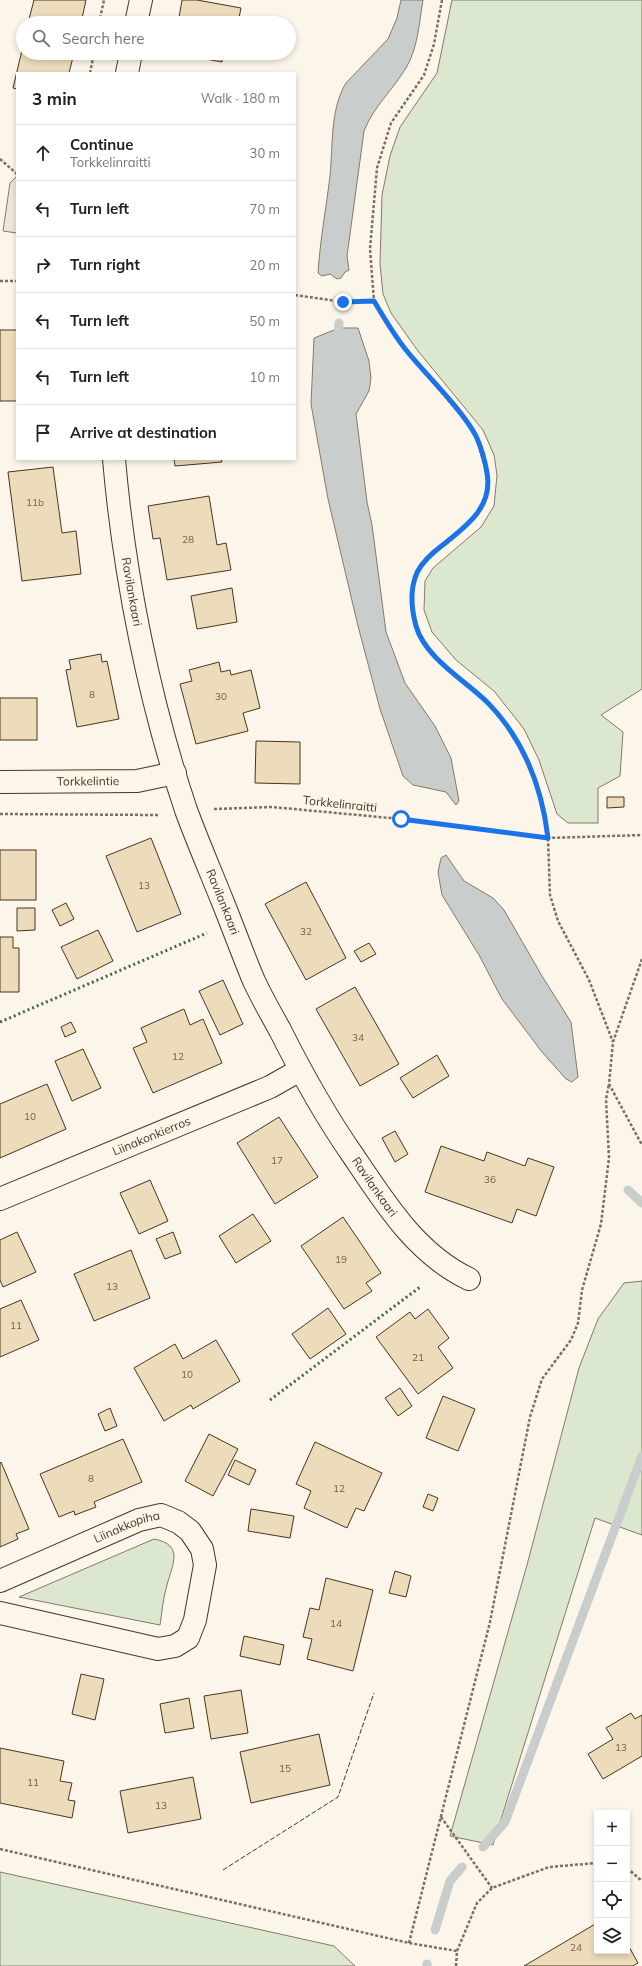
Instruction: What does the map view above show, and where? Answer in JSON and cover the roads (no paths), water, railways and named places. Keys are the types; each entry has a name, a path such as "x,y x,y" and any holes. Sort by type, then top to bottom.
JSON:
{"street":[{"path":"138,16 141,0"},
{"path":"127,72 130,60"},
{"name":"Ravilankaari","path":"114,460 119,514 131,586 154,693 175,773 187,812 255,983 300,1070 331,1124 394,1215 417,1242 436,1260 452,1271 469,1279"},
{"name":"Torkkelintie","path":"0,782 137,781 175,773"},
{"name":"Liinakonkierros","path":"0,1198 270,1087 300,1070"},
{"name":"Liinakkopiha","path":"0,1581 139,1520 162,1515 178,1522 190,1531 202,1549 205,1565 195,1620 188,1638 175,1646 158,1649 0,1613"}],"waterway":[{"path":"338,341 339,323"},
{"path":"628,1190 642,1203"},
{"path":"483,1847 505,1822 642,1456"},
{"path":"435,1930 450,1881 462,1867"}]}
